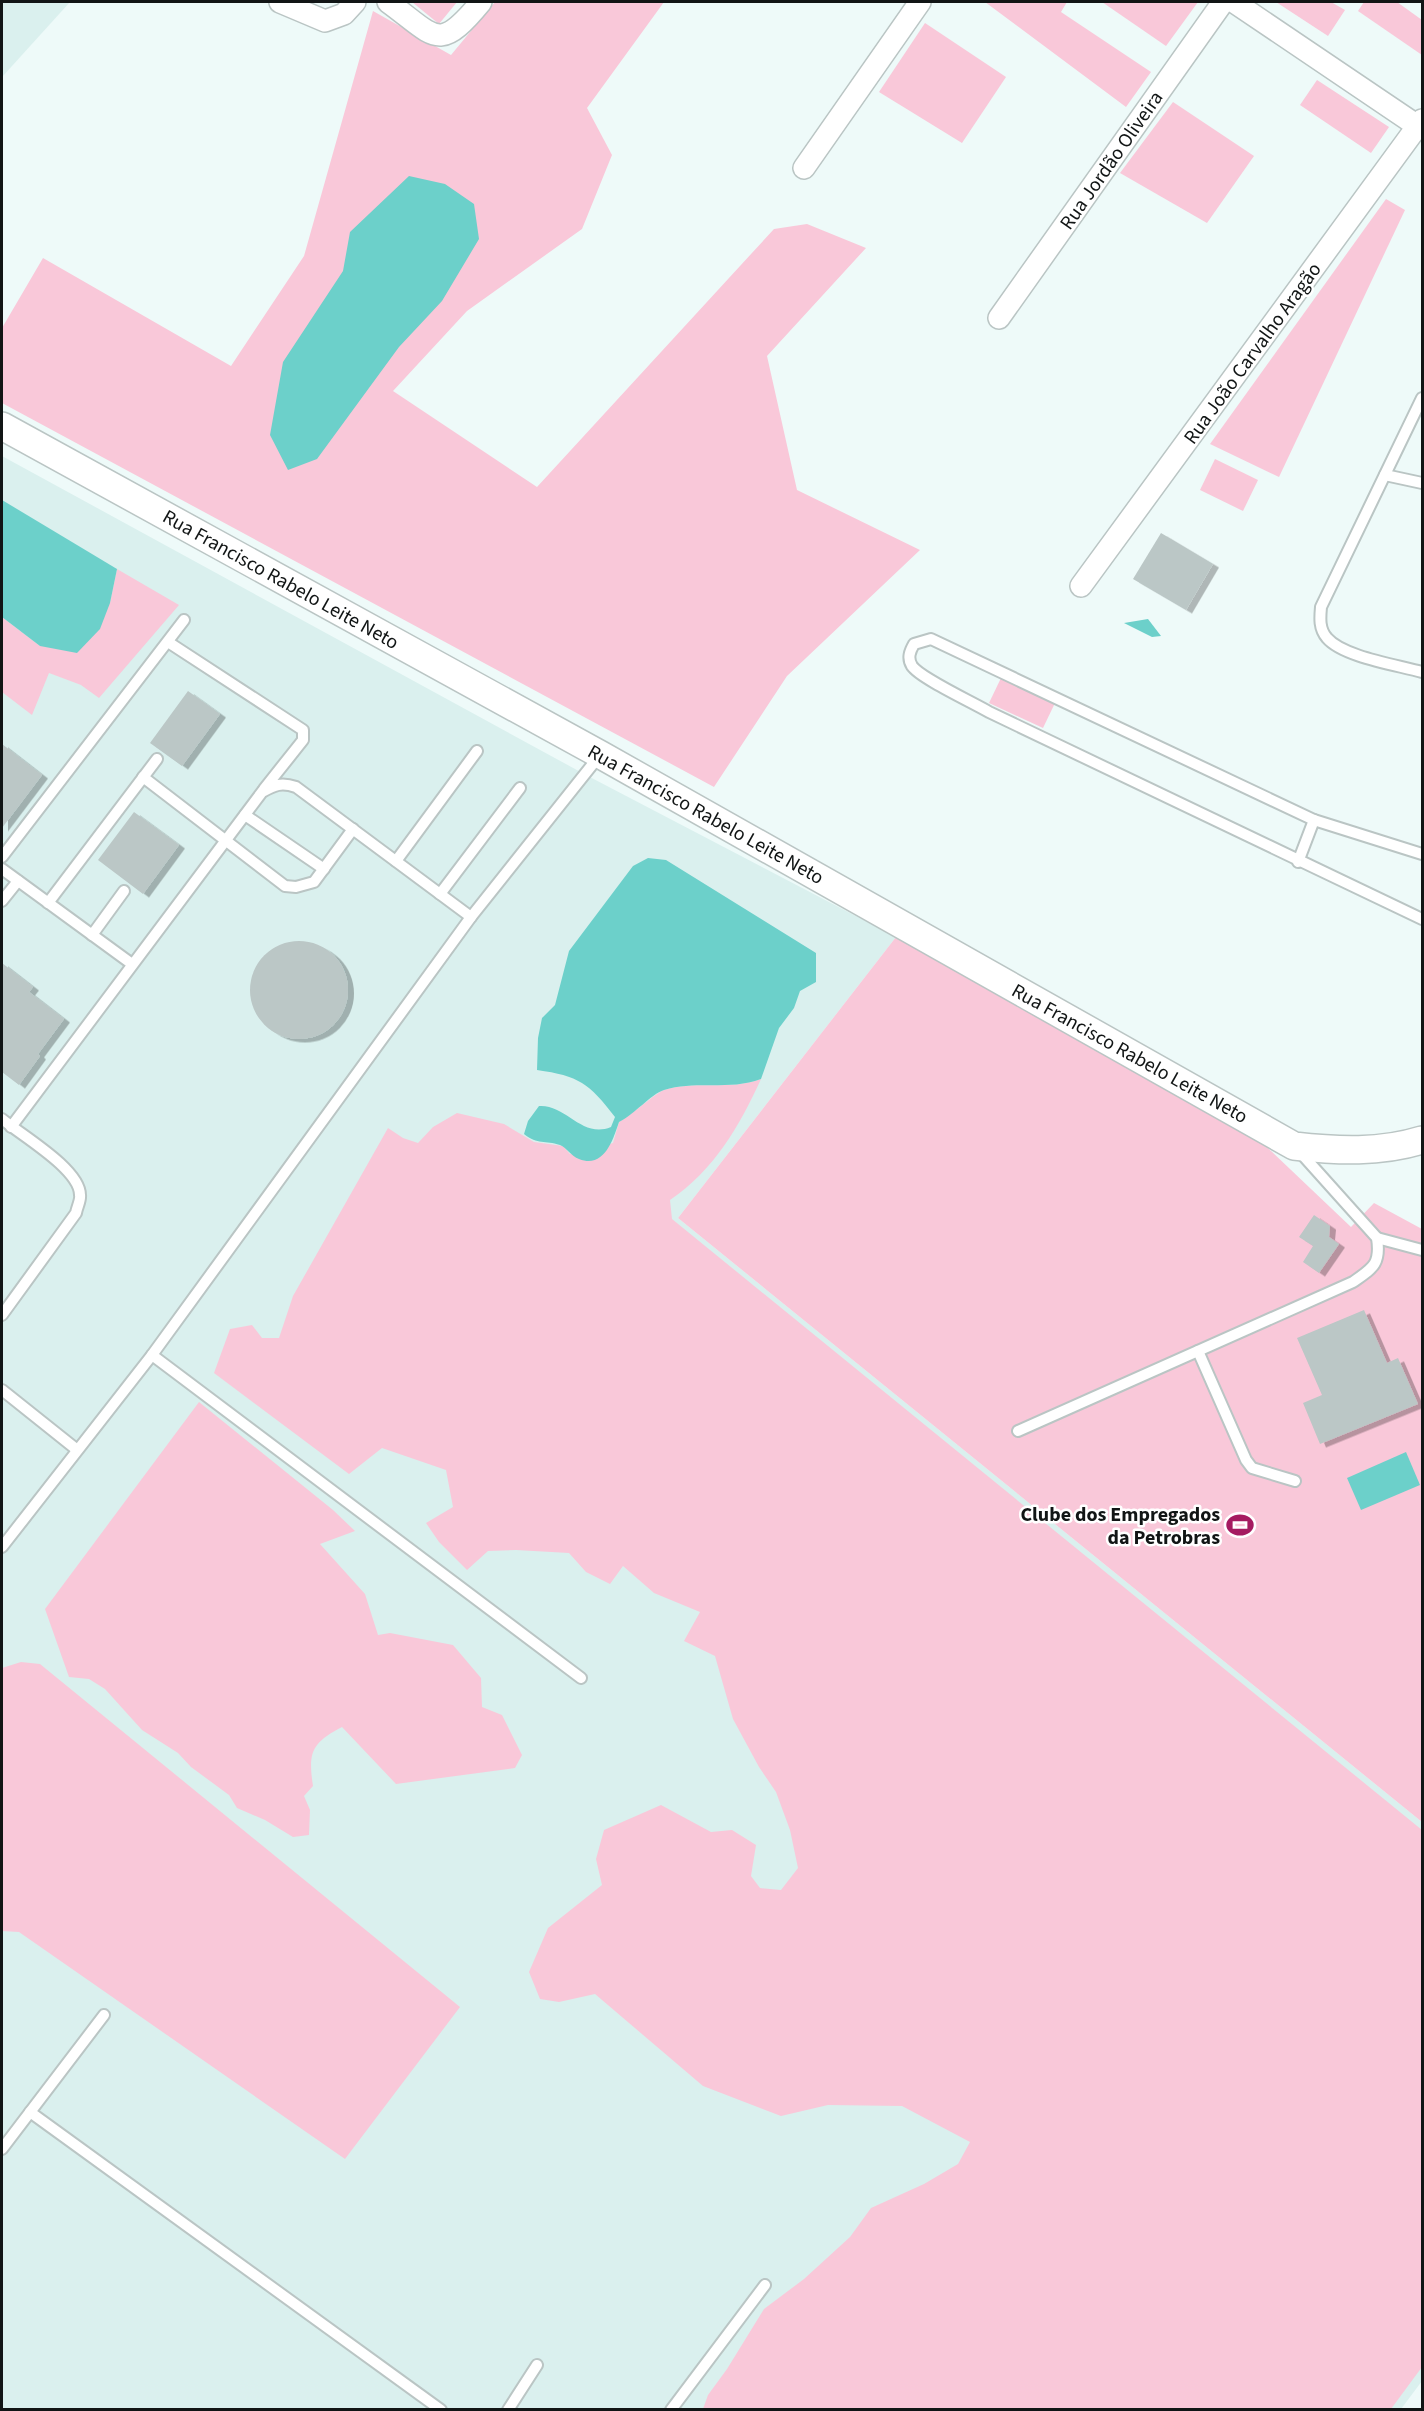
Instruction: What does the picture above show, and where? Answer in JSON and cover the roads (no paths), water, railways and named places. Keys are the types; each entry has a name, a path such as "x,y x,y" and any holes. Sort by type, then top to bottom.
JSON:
{"street":[{"path":"280,2 325,21 344,14 355,2"},
{"path":"387,2 430,33 440,36 449,35 460,28 482,2"},
{"path":"804,168 920,2"},
{"name":"Rua Jordão Oliveira","path":"999,318 1223,2"},
{"path":"1234,2 1421,125"},
{"name":"Rua João Carvalho Aragão","path":"1081,586 1421,125"},
{"name":"Rua Francisco Rabelo Leite Neto","path":"2,426 601,755 1294,1146 1336,1151 1395,1149 1422,1140"}],"lane":[{"path":"1422,398 1321,607 1320,623 1327,638 1343,650 1422,672"},
{"path":"1385,475 1422,483"},
{"path":"2,857 184,620"},
{"path":"1422,854 1314,820 944,644 931,639 921,640 909,653 910,663 920,673 989,712 1422,919"},
{"path":"11,1127 303,740 303,730 168,642"},
{"path":"396,861 477,751"},
{"path":"2,1547 152,1354 471,917 601,755"},
{"path":"48,903 157,759"},
{"path":"143,777 285,886 296,887 314,882 353,829"},
{"path":"262,792 283,783 296,787 471,917"},
{"path":"440,894 520,788"},
{"path":"245,815 324,869"},
{"path":"1298,861 1314,820"},
{"path":"2,869 132,964"},
{"path":"2,902 18,881"},
{"path":"92,935 124,891"},
{"path":"2,1119 76,1179 80,1195 76,1213 2,1315"},
{"path":"1294,1146 1377,1238 1422,1250"},
{"path":"1018,1431 1353,1282 1373,1269 1379,1255 1377,1238"},
{"path":"1198,1351 1246,1460 1252,1468 1295,1481"},
{"path":"152,1354 581,1678"},
{"path":"2,1390 76,1449"},
{"path":"2,2149 104,2015"},
{"path":"30,2112 441,2409"},
{"path":"671,2409 765,2285"},
{"path":"508,2409 537,2365"}],"water":[{"path":"409,176 445,184 474,204 479,239 442,301 399,347 317,459 288,470 270,435 283,362 343,271 350,232"},
{"path":"2,500 117,569 110,603 100,629 77,653 40,646 2,617"},
{"path":"1148,619 1161,636 1152,637 1124,623"},
{"path":"648,858 666,860 816,953 816,982 800,991 794,1008 779,1028 761,1079 749,1083 676,1087 659,1092 619,1122 606,1151 595,1160 588,1161 576,1158 560,1145 538,1141 524,1134 528,1121 539,1106 558,1110 591,1128 611,1127 615,1117 598,1096 582,1083 563,1075 537,1070 538,1038 542,1018 555,1005 569,951 633,866"},
{"path":"1406,1452 1420,1485 1361,1510 1347,1478"}],"place":[{"name":"Clube dos Empregados da Petrobras","path":"1240,1525"}]}
